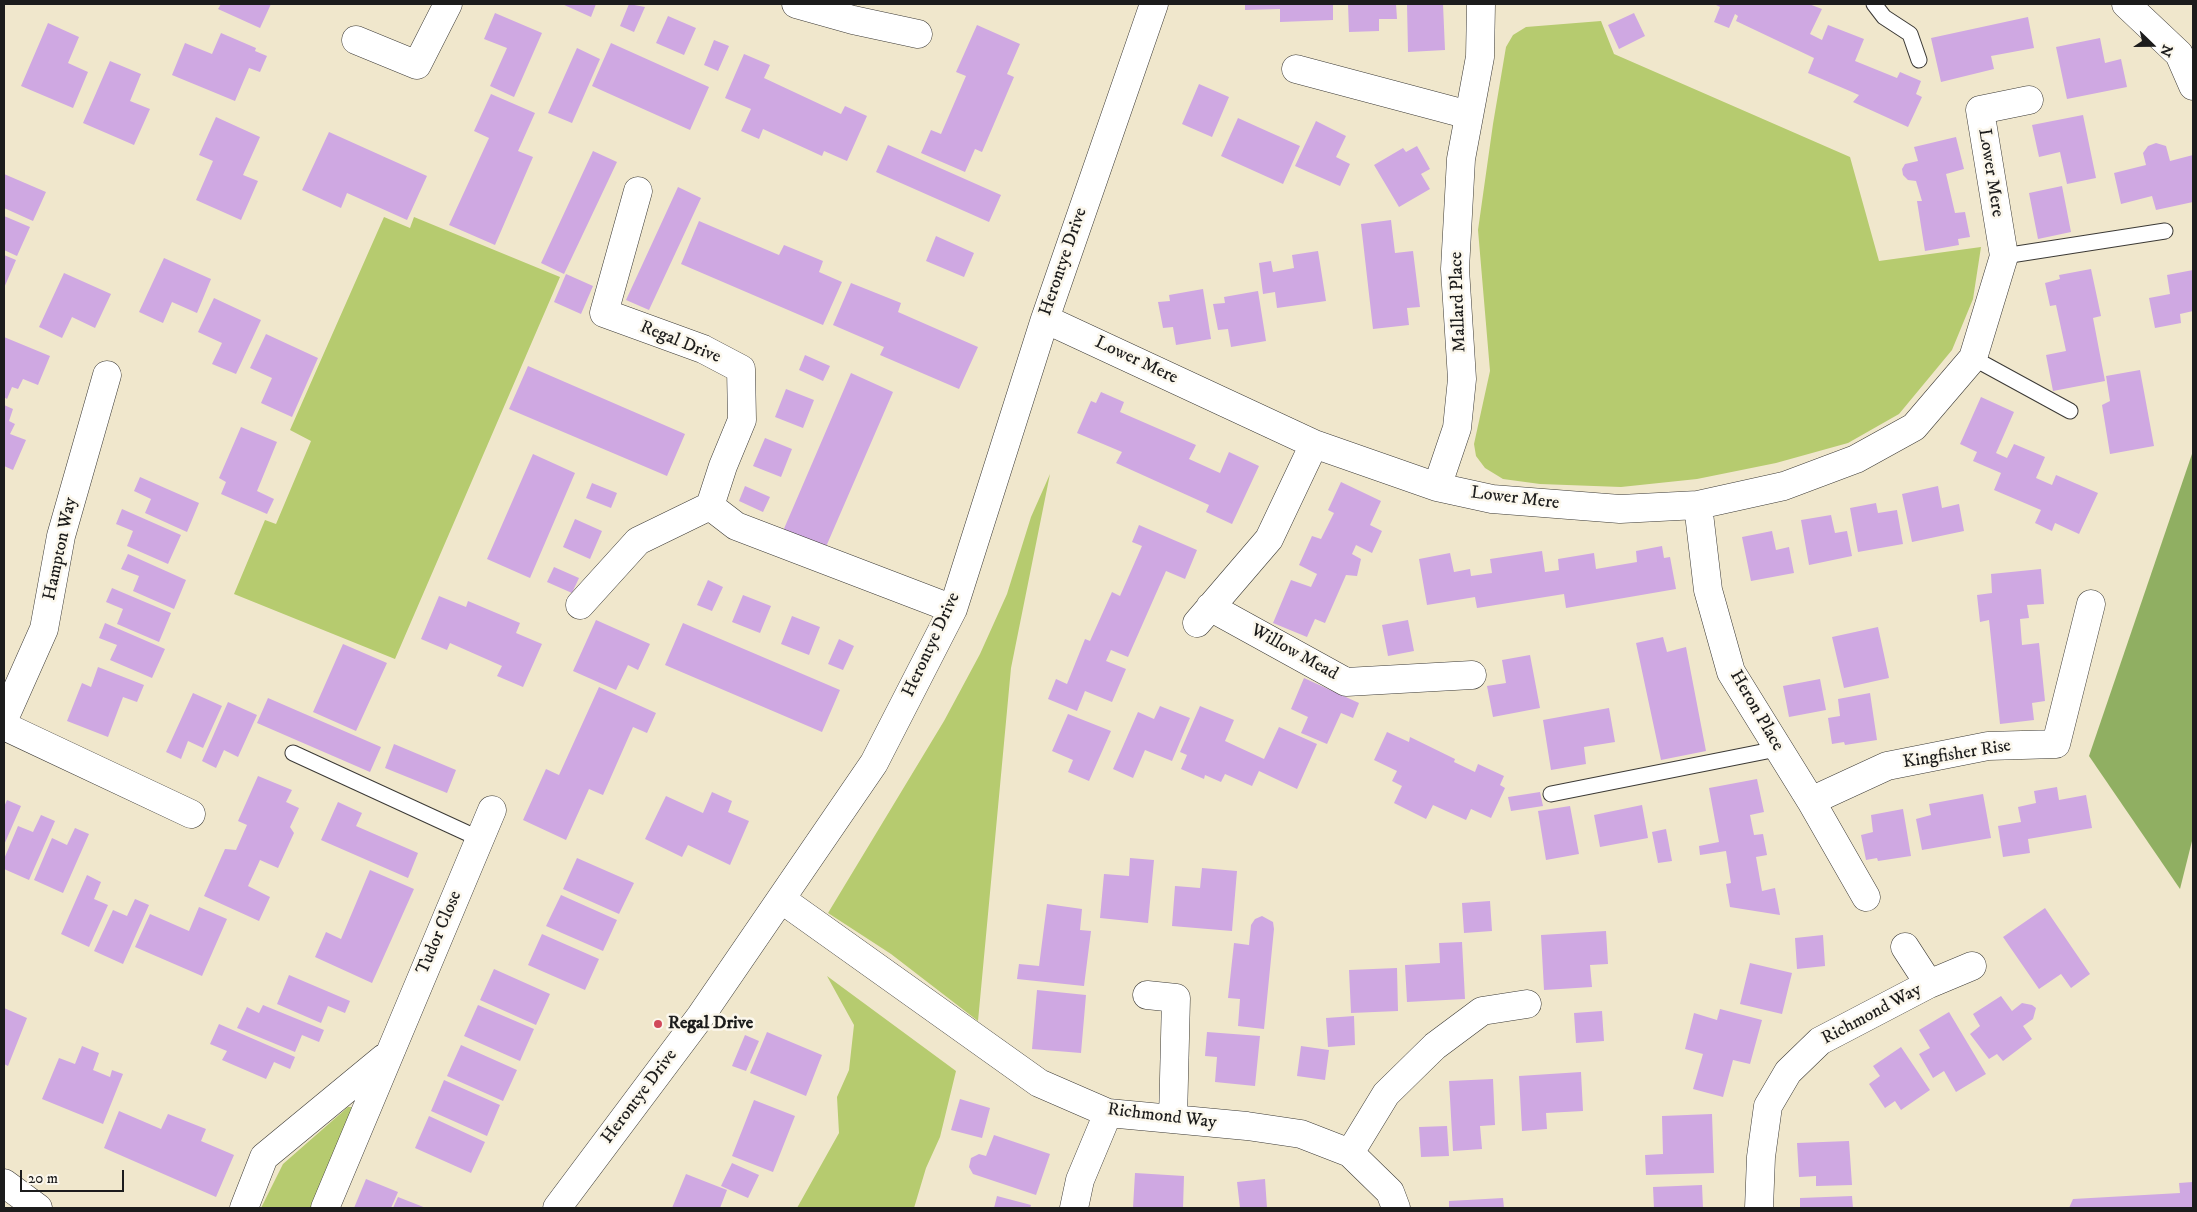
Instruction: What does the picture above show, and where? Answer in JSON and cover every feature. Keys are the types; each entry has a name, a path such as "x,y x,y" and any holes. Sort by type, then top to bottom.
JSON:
{"street":[{"path":"356,40 418,65 448,4"},
{"path":"796,4 853,20 918,34"},
{"name":"Herontye Drive","path":"557,1208 700,1017 874,764 953,609 1045,318 1154,4"},
{"name":"Mallard Place","path":"1437,487 1458,428 1462,379 1455,269 1461,159 1480,57 1481,4"},
{"path":"2126,4 2178,54 2193,86"},
{"path":"1296,69 1469,115"},
{"name":"Lower Mere","path":"1045,318 1314,444 1437,487 1492,500 1620,509 1698,505 1784,486 1856,459 1914,427 1973,358 2004,256 1980,110 2029,100"},
{"name":"Regal Drive","path":"638,191 604,313 703,349 741,369 742,420 723,466 710,506"},
{"name":"Hampton Way","path":"4,719 44,629 61,536 107,375"},
{"name":"Willow Mead","path":"1314,444 1268,539 1203,615 1346,682 1472,675"},
{"name":"Heron Place","path":"1698,505 1708,590 1731,672 1777,749 1811,800 1866,897"},
{"path":"580,604 638,541 710,506 736,526 953,609"},
{"name":"Kingfisher Rise","path":"1811,800 1887,766 1988,746 2056,744 2091,604"},
{"path":"4,726 190,814"},
{"name":"Tudor Close","path":"325,1208 492,810"},
{"name":"Richmond Way","path":"781,899 1039,1083 1108,1113 1301,1134 1350,1153 1390,1192 1396,1208"},
{"name":"Richmond Way","path":"1905,947 1928,984"},
{"name":"Richmond Way","path":"1759,1208 1761,1157 1768,1106 1788,1072 1820,1041 1928,984 1972,966"},
{"path":"1147,995 1176,998 1173,1119"},
{"path":"1350,1153 1386,1094 1435,1046 1482,1011 1527,1004"},
{"name":"Tudor Close","path":"244,1208 264,1157 388,1055"},
{"path":"1074,1208 1080,1180 1108,1113"},
{"path":"4,1183 38,1208"}],"lane":[{"path":"1874,4 1884,17 1910,34 1919,60"},
{"path":"2004,256 2165,231"},
{"path":"1973,358 2070,411"},
{"path":"1551,794 1777,749"},
{"path":"292,753 480,839"}],"green space":[{"path":"1601,21 1614,54 1850,157 1879,261 1981,247 1973,299 1952,350 1899,414 1848,443 1776,463 1697,479 1621,487 1540,484 1503,479 1485,468 1476,456 1474,444 1490,371 1478,230 1506,47 1513,35 1526,27"},
{"path":"384,217 410,228 414,217 560,277 395,659 234,594 265,520 276,524 311,441 290,430"},
{"path":"2193,451 2193,837 2180,889 2089,756"},
{"path":"1050,474 1011,668 978,1021 891,954 828,913 944,721 980,654 1007,594 1031,517"},
{"path":"827,976 956,1071 940,1137 926,1168 914,1208 797,1208 839,1133 837,1097 849,1070 854,1025"},
{"path":"348,1107 353,1107 316,1208 261,1208 283,1164"}],"building":[{"path":"221,4 271,4 260,28 218,9"},
{"path":"562,4 596,4 591,17"},
{"path":"629,4 645,7 634,32 620,26"},
{"path":"1245,4 1333,4 1333,20 1280,22 1280,9 1245,10"},
{"path":"1348,4 1396,4 1397,19 1379,19 1379,31 1349,32"},
{"path":"1407,4 1443,4 1445,50 1408,52"},
{"path":"1714,4 1809,4 1822,9 1810,34 1822,40 1828,25 1864,39 1855,61 1897,78 1900,72 1921,81 1916,94 1922,97 1908,127 1853,102 1859,95 1808,73 1814,58 1736,21 1738,16 1735,14 1729,28 1714,22 1720,7"},
{"path":"495,13 542,33 514,97 490,86 507,48 484,39"},
{"path":"1634,13 1645,36 1619,49 1608,25"},
{"path":"668,16 696,28 684,55 656,43"},
{"path":"2028,17 2034,48 1991,56 1994,69 1941,82 1931,38"},
{"path":"48,23 79,37 68,63 88,72 73,108 21,86"},
{"path":"977,25 1020,44 1007,74 1014,77 982,152 975,149 965,172 921,153 931,130 941,134 966,76 956,72"},
{"path":"221,33 256,48 255,51 267,56 260,72 249,68 235,101 172,75 185,43 212,54"},
{"path":"2100,38 2105,63 2121,59 2127,87 2067,99 2056,47"},
{"path":"714,40 729,46 718,71 704,65"},
{"path":"611,43 709,87 690,130 592,86"},
{"path":"577,48 600,59 572,123 548,113"},
{"path":"744,54 770,65 764,78 841,114 845,106 867,116 847,161 824,151 822,156 763,129 759,139 741,131 751,109 725,98"},
{"path":"110,61 141,74 130,101 150,109 134,145 83,123"},
{"path":"1199,84 1229,97 1212,137 1182,124"},
{"path":"491,94 535,113 518,151 533,157 495,245 449,225 489,138 474,131"},
{"path":"2083,115 2096,178 2067,184 2060,152 2039,157 2032,125"},
{"path":"216,117 260,137 243,175 258,181 241,220 196,200 213,161 199,155"},
{"path":"1238,118 1300,146 1283,184 1221,156"},
{"path":"1316,121 1346,136 1336,157 1350,164 1340,186 1295,166"},
{"path":"329,132 427,176 407,220 347,193 341,208 302,190"},
{"path":"1956,137 1964,169 1946,174 1955,213 1965,212 1970,237 1958,239 1959,245 1925,251 1917,201 1922,201 1916,181 1908,180 1903,175 1902,169 1905,164 1918,161 1914,147"},
{"path":"2156,143 2166,146 2170,161 2193,155 2193,202 2156,210 2152,196 2121,204 2114,173 2146,165 2143,153 2148,146"},
{"path":"888,145 1001,195 989,222 876,172"},
{"path":"1417,146 1430,169 1421,174 1430,189 1399,207 1374,165 1403,148 1406,152"},
{"path":"593,151 617,162 564,274 541,263"},
{"path":"4,174 46,192 33,221 4,208"},
{"path":"2062,186 2071,232 2038,239 2029,193"},
{"path":"678,187 701,198 649,310 626,300"},
{"path":"4,216 30,227 17,256 4,250"},
{"path":"1391,220 1395,253 1413,251 1420,307 1407,308 1409,325 1373,329 1361,224"},
{"path":"699,221 779,255 784,245 823,261 819,272 842,282 823,325 681,264"},
{"path":"936,236 974,253 964,277 926,261"},
{"path":"1318,251 1326,301 1277,308 1275,292 1263,294 1259,263 1271,261 1273,272 1294,268 1292,255"},
{"path":"4,255 16,260 4,288"},
{"path":"164,258 211,279 197,313 172,302 163,323 139,312"},
{"path":"2091,269 2101,316 2093,318 2105,381 2053,391 2046,355 2066,351 2056,305 2050,306 2045,283 2060,279 2059,275"},
{"path":"2193,270 2193,311 2180,314 2181,323 2155,328 2149,298 2170,294 2167,275"},
{"path":"64,273 111,294 95,328 72,317 62,338 39,327"},
{"path":"566,274 593,286 581,314 554,302"},
{"path":"851,283 901,303 898,312 978,347 959,389 880,355 884,347 833,325"},
{"path":"1203,289 1211,339 1176,345 1173,327 1163,328 1158,302 1170,301 1169,295"},
{"path":"1258,291 1266,341 1231,347 1228,329 1218,330 1213,304 1225,303 1224,297"},
{"path":"214,298 261,320 236,374 212,364 222,343 198,332"},
{"path":"266,334 318,358 292,417 261,403 272,378 250,368"},
{"path":"4,337 50,356 38,385 23,379 18,389 12,387 7,399 4,397"},
{"path":"805,355 830,366 823,381 799,370"},
{"path":"528,366 685,434 667,476 509,409"},
{"path":"2140,370 2154,446 2110,454 2102,405 2110,401 2106,376"},
{"path":"851,373 893,392 825,549 783,531"},
{"path":"786,389 814,400 803,428 775,417"},
{"path":"1101,392 1124,402 1120,412 1196,445 1189,459 1220,473 1229,452 1259,466 1232,524 1206,512 1209,505 1116,463 1122,452 1077,433 1091,401 1096,403"},
{"path":"1981,397 2014,412 1996,453 2007,458 2014,444 2045,457 2036,478 2052,485 2056,475 2098,493 2079,534 2055,523 2052,531 2035,523 2041,510 1994,490 2001,473 1973,461 1977,452 1960,444"},
{"path":"4,405 13,409 9,421 15,424 10,434 26,440 13,470 4,466"},
{"path":"241,427 277,442 257,491 274,499 267,514 221,494 226,482 219,478"},
{"path":"765,438 792,449 781,477 753,466"},
{"path":"533,454 575,473 530,578 487,559"},
{"path":"140,477 199,503 187,532 145,513 151,499 134,491"},
{"path":"1341,482 1381,501 1370,525 1382,531 1372,553 1356,545 1352,554 1361,559 1357,576 1346,575 1325,623 1315,619 1307,637 1273,623 1291,580 1311,587 1317,574 1299,565 1312,536 1321,539 1334,513 1328,510"},
{"path":"592,483 617,493 611,508 586,498"},
{"path":"745,486 770,497 763,512 739,501"},
{"path":"1938,486 1942,508 1959,504 1964,531 1912,542 1902,494"},
{"path":"1876,503 1878,513 1897,510 1903,544 1858,552 1850,508"},
{"path":"122,509 181,535 168,564 127,546 133,531 116,524"},
{"path":"1831,515 1835,533 1847,531 1852,556 1809,565 1801,520"},
{"path":"575,519 602,531 590,559 563,547"},
{"path":"1139,525 1197,550 1185,579 1166,571 1128,657 1111,650 1106,661 1126,669 1112,702 1085,691 1077,711 1048,699 1056,679 1067,684 1085,639 1090,641 1112,592 1120,596 1142,546 1132,542"},
{"path":"1772,531 1776,550 1789,547 1794,573 1751,581 1742,537"},
{"path":"1662,546 1664,558 1670,557 1676,589 1566,608 1564,594 1477,608 1475,597 1427,605 1419,559 1450,553 1454,572 1470,569 1471,576 1492,573 1490,559 1542,551 1545,572 1559,570 1558,559 1594,553 1596,569 1637,562 1636,551"},
{"path":"128,554 186,580 174,609 133,591 139,576 121,569"},
{"path":"554,567 579,578 572,593 547,582"},
{"path":"2041,569 2044,604 2027,605 2029,618 2020,619 2022,645 2039,643 2045,701 2032,703 2034,720 2000,724 1989,620 1980,622 1977,595 1992,593 1991,574"},
{"path":"708,580 723,587 712,611 697,605"},
{"path":"112,588 171,613 159,642 117,624 123,609 106,602"},
{"path":"743,595 771,606 760,633 732,622"},
{"path":"439,596 466,607 468,601 520,623 516,633 542,644 523,687 497,676 502,666 450,643 447,650 421,639"},
{"path":"792,616 820,627 809,655 781,644"},
{"path":"596,620 650,644 638,670 628,665 616,690 573,671"},
{"path":"1408,620 1414,651 1388,656 1382,625"},
{"path":"105,623 165,649 152,678 110,660 117,645 99,638"},
{"path":"683,623 840,690 822,732 665,665"},
{"path":"1878,627 1889,678 1844,688 1832,637"},
{"path":"1663,637 1667,652 1686,647 1706,751 1661,760 1636,643"},
{"path":"839,639 854,646 843,670 828,664"},
{"path":"343,644 387,663 356,731 313,712"},
{"path":"1530,655 1540,708 1493,717 1487,686 1506,683 1502,660"},
{"path":"98,667 144,685 137,702 123,697 108,737 67,721 82,683 91,687"},
{"path":"1304,678 1359,703 1353,718 1341,713 1327,744 1301,733 1308,717 1291,709"},
{"path":"1820,679 1826,710 1789,717 1783,686"},
{"path":"599,687 656,713 647,733 633,727 603,795 589,789 566,840 523,820 546,769 559,775"},
{"path":"193,693 222,706 203,748 188,741 181,759 166,752"},
{"path":"1870,693 1877,740 1845,745 1844,742 1832,744 1828,718 1840,716 1838,699"},
{"path":"268,698 381,747 370,772 257,723"},
{"path":"228,702 257,715 238,757 224,750 216,768 202,761"},
{"path":"1160,706 1190,718 1172,761 1145,750 1133,778 1113,769 1138,712 1154,719"},
{"path":"1200,706 1234,720 1225,741 1264,759 1279,727 1317,744 1297,789 1259,771 1252,786 1225,774 1221,782 1205,775 1204,779 1181,769 1187,755 1180,752"},
{"path":"1609,708 1615,742 1584,747 1586,764 1551,770 1543,720"},
{"path":"1068,714 1111,731 1089,781 1068,772 1073,760 1052,751"},
{"path":"1387,732 1409,742 1410,737 1455,759 1454,762 1475,772 1478,764 1504,776 1500,785 1505,788 1491,818 1471,809 1466,820 1433,805 1426,819 1394,803 1402,786 1392,781 1397,771 1374,760"},
{"path":"394,744 456,770 447,793 385,768"},
{"path":"258,776 292,790 286,802 299,808 290,827 294,833 278,868 260,860 248,886 270,897 259,921 204,896 225,849 236,850 247,825 238,821"},
{"path":"1757,779 1764,812 1750,815 1754,835 1763,834 1767,855 1756,857 1762,891 1775,888 1780,915 1730,907 1726,884 1731,883 1726,851 1700,855 1699,846 1719,842 1709,788"},
{"path":"2057,787 2059,800 2086,795 2092,828 2028,839 2030,853 2003,857 1998,826 2021,822 2018,807 2036,803 2034,791"},
{"path":"712,792 732,801 728,812 749,821 730,865 688,845 682,857 645,839 666,796 703,813"},
{"path":"1540,792 1543,806 1511,811 1508,797"},
{"path":"1983,794 1991,838 1922,850 1916,819 1931,815 1929,804"},
{"path":"7,800 21,806 4,845 4,807"},
{"path":"338,802 362,813 356,826 418,853 408,878 321,840"},
{"path":"1642,805 1648,838 1600,847 1594,815"},
{"path":"1570,806 1579,854 1546,860 1538,811"},
{"path":"1903,809 1911,856 1878,861 1877,858 1866,860 1861,835 1873,832 1871,815"},
{"path":"41,815 55,821 29,880 4,869 4,859 18,826 33,832"},
{"path":"75,828 89,834 63,893 34,880 52,838 67,845"},
{"path":"1666,829 1672,861 1658,863 1652,832"},
{"path":"577,858 634,883 619,914 563,889"},
{"path":"1130,858 1154,860 1148,923 1100,918 1104,874 1129,876"},
{"path":"1202,868 1237,871 1232,931 1172,926 1175,886 1200,888"},
{"path":"370,870 414,889 372,983 315,957 326,932 341,939"},
{"path":"87,875 101,882 94,899 108,905 89,947 61,934"},
{"path":"561,895 617,920 603,951 546,926"},
{"path":"135,899 149,905 123,964 94,951 113,910 127,916"},
{"path":"1490,901 1492,931 1464,933 1462,903"},
{"path":"1047,904 1082,909 1080,930 1091,931 1084,986 1017,979 1019,964 1039,966"},
{"path":"199,907 227,919 202,976 135,947 150,914 189,931"},
{"path":"2045,908 2090,974 2071,988 2061,974 2039,989 2003,937"},
{"path":"1262,916 1273,922 1274,929 1264,1029 1238,1026 1240,999 1228,998 1234,943 1249,945 1251,925 1255,919"},
{"path":"1606,931 1608,964 1590,965 1592,987 1544,990 1541,935"},
{"path":"542,934 599,959 585,990 528,965"},
{"path":"1823,935 1825,966 1797,969 1795,938"},
{"path":"1462,942 1465,999 1407,1002 1405,965 1440,963 1439,943"},
{"path":"1750,963 1792,973 1782,1014 1740,1004"},
{"path":"1397,968 1398,1011 1351,1013 1349,970"},
{"path":"494,969 550,994 536,1025 480,1000"},
{"path":"289,975 350,1001 345,1013 328,1006 321,1023 277,1004"},
{"path":"1037,990 1086,995 1081,1053 1032,1049"},
{"path":"2001,996 2012,1011 2022,1003 2036,1008 2033,1019 2023,1026 2032,1039 2003,1061 1997,1054 1989,1059 1970,1034 1980,1026 1973,1014"},
{"path":"263,1005 324,1030 319,1042 302,1035 295,1052 237,1028 247,1007 259,1013"},
{"path":"478,1005 534,1029 520,1061 464,1036"},
{"path":"4,1008 27,1018 8,1066 4,1064"},
{"path":"1720,1009 1762,1020 1750,1064 1733,1060 1723,1097 1693,1089 1703,1054 1685,1049 1694,1013 1717,1020"},
{"path":"1602,1011 1604,1041 1576,1043 1574,1013"},
{"path":"1949,1012 1986,1074 1956,1092 1944,1071 1933,1078 1919,1054 1930,1048 1919,1030"},
{"path":"1354,1016 1355,1045 1328,1047 1326,1018"},
{"path":"219,1024 295,1057 290,1069 274,1062 266,1079 222,1060 227,1051 210,1044"},
{"path":"767,1032 822,1055 806,1096 750,1073"},
{"path":"1207,1032 1260,1036 1255,1086 1215,1082 1217,1057 1205,1056"},
{"path":"745,1035 759,1041 746,1071 732,1066"},
{"path":"461,1045 517,1070 503,1101 447,1076"},
{"path":"82,1046 99,1053 93,1070 110,1077 112,1070 123,1074 103,1124 42,1099 59,1058 75,1064"},
{"path":"1301,1046 1329,1050 1325,1080 1297,1076"},
{"path":"1901,1047 1930,1090 1901,1110 1895,1101 1885,1108 1869,1084 1880,1076 1873,1066"},
{"path":"1581,1072 1583,1111 1546,1113 1547,1129 1522,1131 1519,1076"},
{"path":"1493,1079 1495,1125 1480,1126 1482,1149 1453,1151 1449,1081"},
{"path":"444,1080 500,1105 487,1136 431,1111"},
{"path":"960,1099 990,1108 982,1138 951,1130"},
{"path":"754,1100 795,1116 773,1172 732,1156"},
{"path":"119,1111 161,1129 168,1114 206,1129 201,1141 234,1155 216,1197 104,1148"},
{"path":"1712,1114 1714,1173 1646,1175 1645,1155 1663,1154 1662,1116"},
{"path":"429,1116 485,1142 471,1173 415,1148"},
{"path":"1447,1126 1449,1156 1421,1157 1419,1127"},
{"path":"994,1135 1050,1154 1036,1195 973,1174 969,1167 971,1158 979,1154 986,1156"},
{"path":"1849,1141 1852,1185 1816,1186 1816,1176 1799,1177 1797,1143"},
{"path":"732,1163 759,1175 748,1198 721,1186"},
{"path":"1135,1173 1184,1176 1183,1208 1133,1208"},
{"path":"686,1174 727,1190 720,1208 672,1208"},
{"path":"366,1179 398,1192 391,1208 354,1208"},
{"path":"1265,1179 1267,1208 1240,1208 1237,1182"},
{"path":"2193,1182 2193,1208 2069,1208 2073,1199 2180,1193 2179,1183"},
{"path":"1702,1185 1703,1208 1654,1208 1653,1187"},
{"path":"997,1196 1031,1205 1030,1208 994,1208"},
{"path":"1852,1196 1853,1208 1800,1208 1800,1198"},
{"path":"398,1197 426,1208 393,1208"},
{"path":"1503,1198 1504,1208 1449,1208 1449,1201"}],"place":[{"name":"Regal Drive","path":"658,1024"}]}
